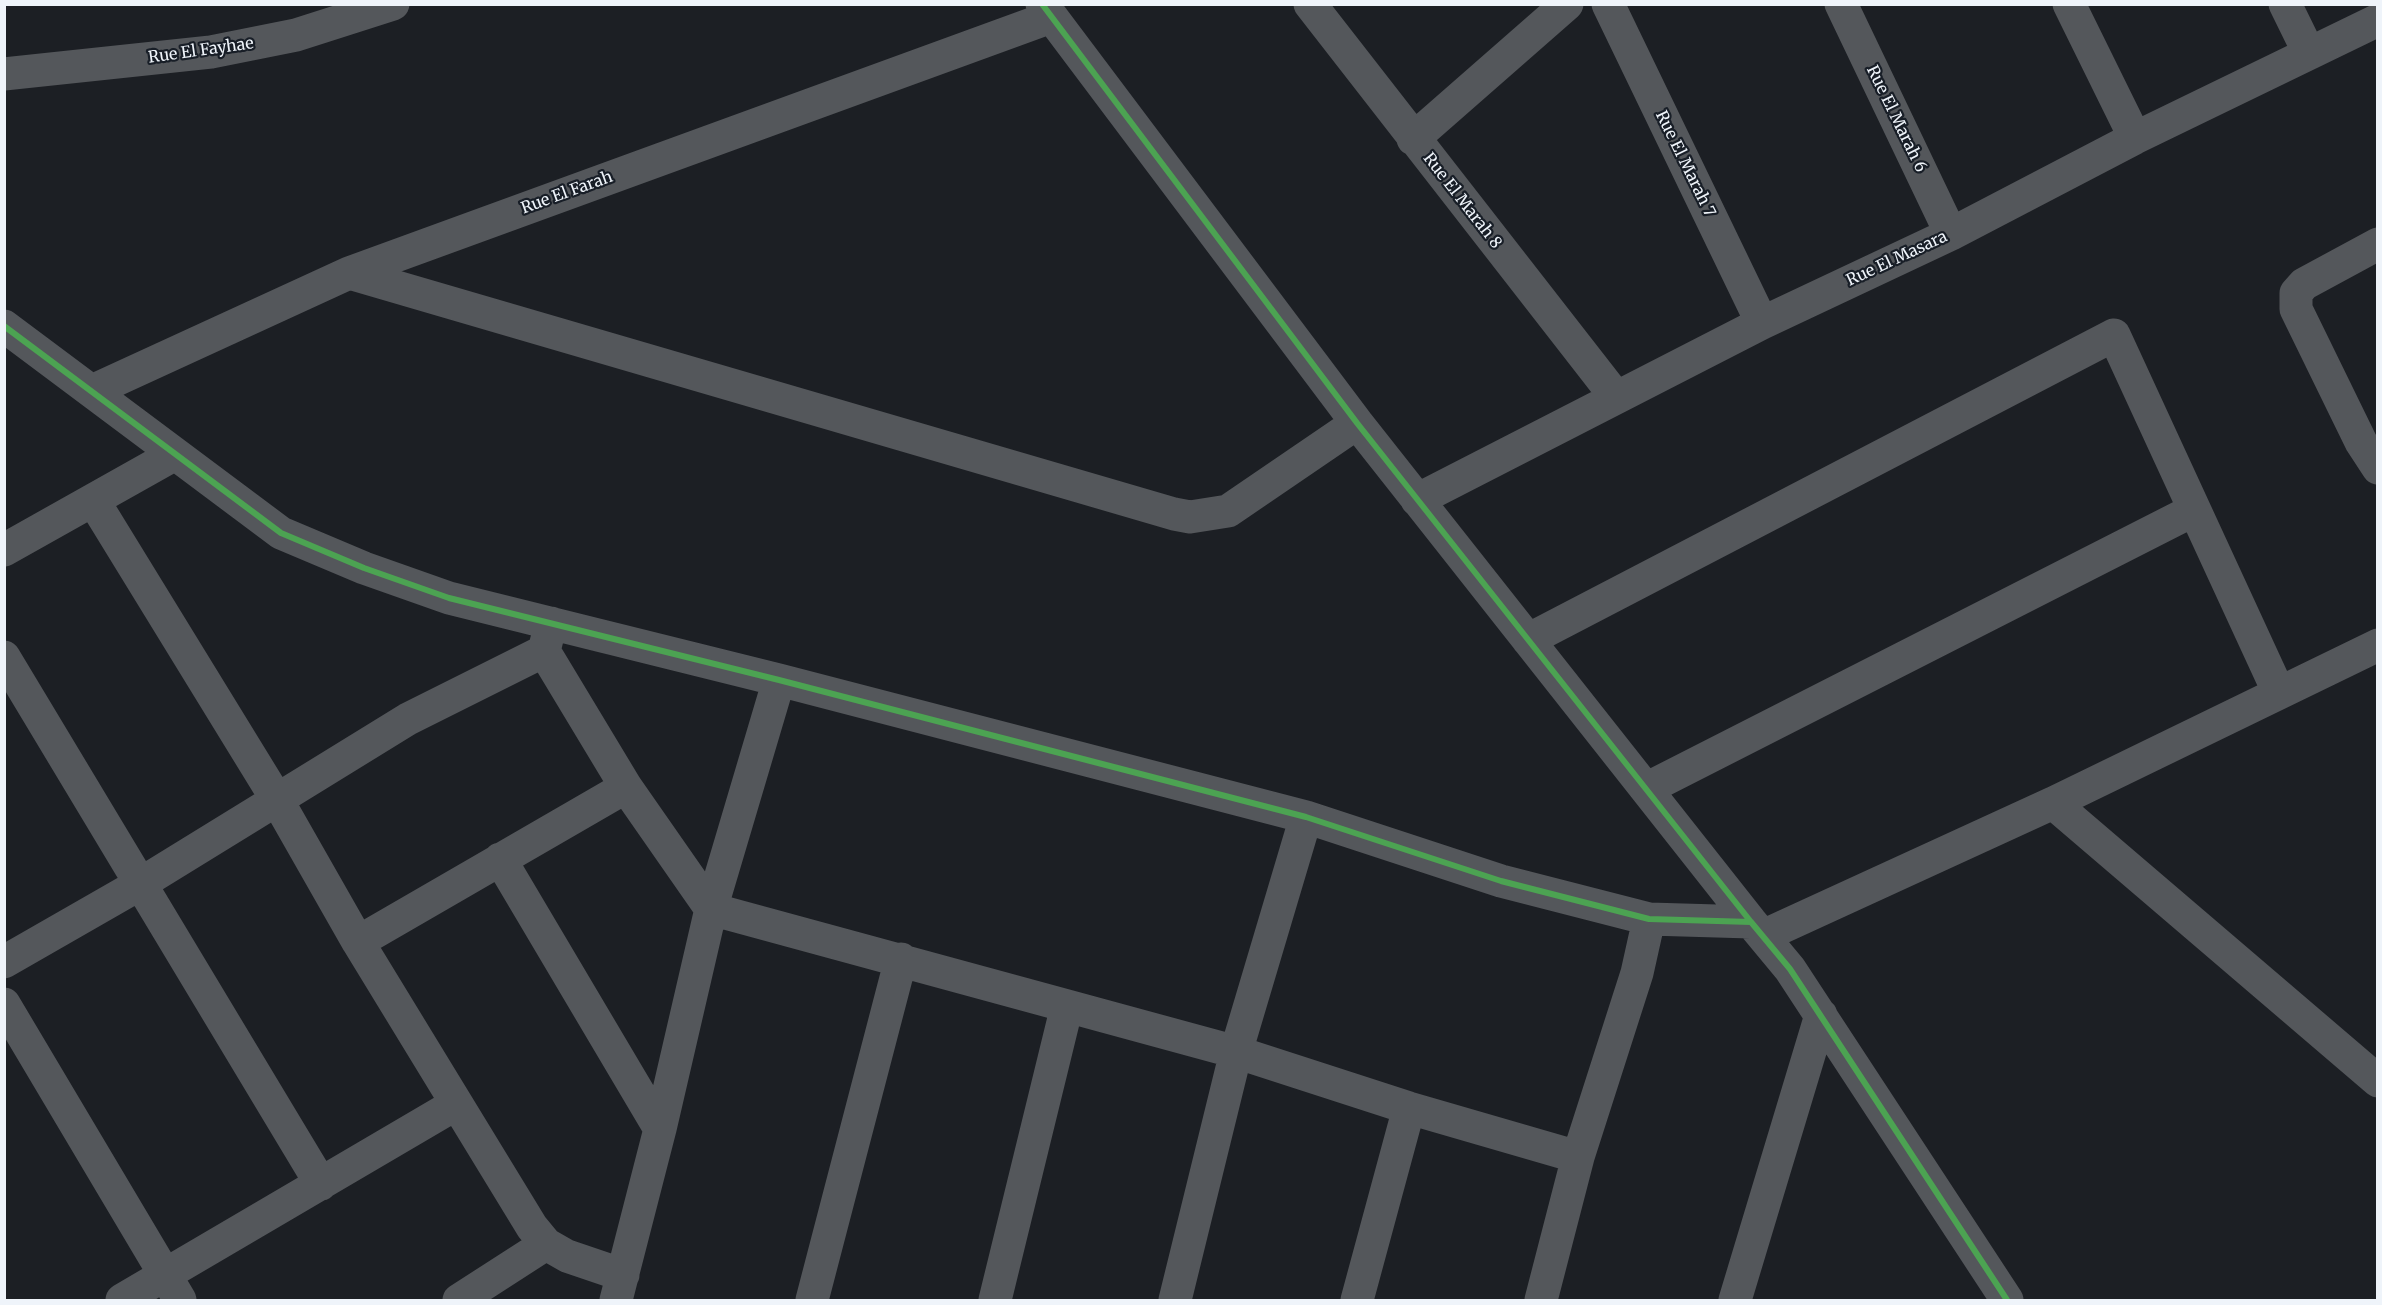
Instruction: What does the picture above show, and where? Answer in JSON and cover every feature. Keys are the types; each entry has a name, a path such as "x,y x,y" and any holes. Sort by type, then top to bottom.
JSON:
{"street":[{"name":"Rue El Fayhae","path":"4,74 211,52 296,35 393,4"},
{"name":"Rue El Marah 8","path":"1310,4 1616,397"},
{"path":"1413,139 1567,4"},
{"name":"Rue El Marah 7","path":"1608,4 1762,323"},
{"name":"Rue El Marah 6","path":"1841,4 1951,234"},
{"path":"2069,4 2135,138"},
{"path":"2285,4 2309,53"},
{"path":"1047,11 1357,423 1791,969 2007,1300"},
{"name":"Rue El Farah","path":"92,392 349,273 1047,11"},
{"name":"Rue El Masara","path":"1417,500 1762,323 1951,234 2135,138 2378,20"},
{"path":"2372,448 2296,309 2295,293 2304,284 2378,244"},
{"path":"349,273 1190,517 1228,511 1357,423"},
{"path":"8,334 92,392 281,533 364,568 449,598 547,637 778,680 1306,817 1501,881 1649,919 1757,929 2053,803 2378,645"},
{"path":"1528,640 2114,335 2279,693"},
{"path":"4,550 175,454"},
{"path":"93,500 276,798 358,942 532,1227 546,1244 619,1288 660,1130 711,909 778,680"},
{"path":"1646,789 2194,510"},
{"path":"547,637 626,787 711,909 1236,1052 1409,1108 1578,1157"},
{"path":"4,962 140,884 276,798 547,637"},
{"path":"4,657 321,1184"},
{"path":"358,942 626,787"},
{"path":"2053,803 2378,1081"},
{"path":"1175,1300 1236,1052 1306,817"},
{"path":"500,859 660,1130"},
{"path":"1541,1300 1578,1157 1636,973 1649,919"},
{"path":"812,1300 901,959"},
{"path":"4,1004 173,1288"},
{"path":"995,1300 1067,1006"},
{"path":"1745,1294 1821,1015"},
{"path":"122,1300 173,1288 321,1184 456,1104"},
{"path":"1357,1300 1409,1108"},
{"path":"459,1300 546,1244"}],"cycle path":[{"path":"1042,4 1357,423 1790,969 2007,1300"},
{"path":"4,326 281,533 364,568 449,598 779,680 1306,817 1501,881 1649,919 1751,922"}]}
